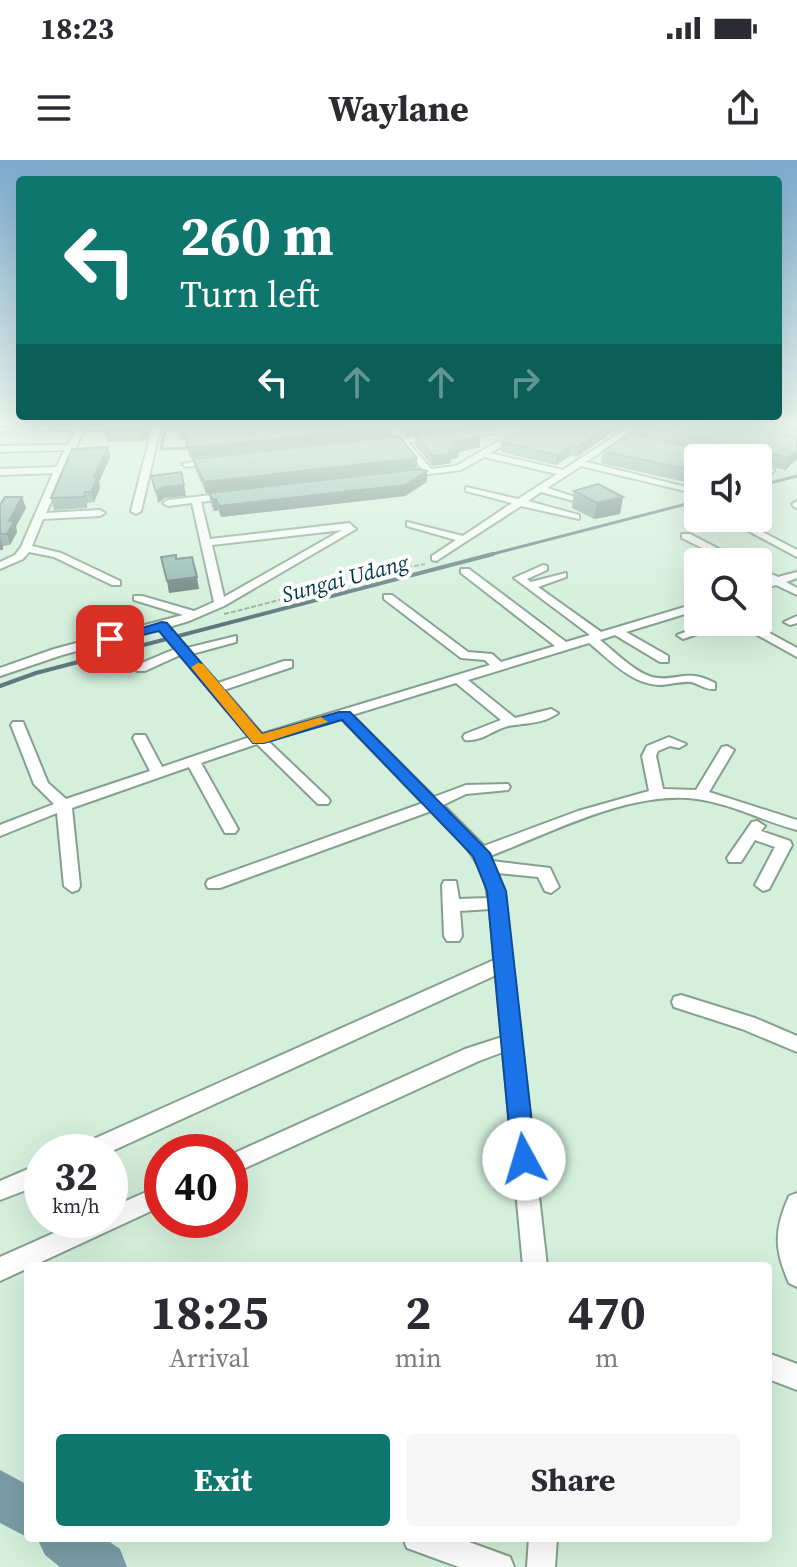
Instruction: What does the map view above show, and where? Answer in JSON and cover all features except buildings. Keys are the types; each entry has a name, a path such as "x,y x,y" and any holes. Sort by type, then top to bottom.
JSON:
{"street":[{"path":"0,566 19,557 26,548 50,492"},
{"path":"136,511 141,492"},
{"path":"479,492 576,517"},
{"path":"436,558 536,492"},
{"path":"550,492 578,501"},
{"path":"168,503 243,494"},
{"path":"530,495 552,501 566,496"},
{"path":"196,499 220,604"},
{"path":"40,516 100,513"},
{"path":"410,524 464,539"},
{"path":"0,672 58,652 165,629 220,604 351,529 349,526 205,543"},
{"path":"755,532 797,554"},
{"path":"686,536 710,548"},
{"path":"26,548 57,555 116,583"},
{"path":"543,568 520,576 643,678 658,682 692,677 710,686"},
{"path":"465,571 563,646"},
{"path":"529,586 562,575"},
{"path":"772,583 797,575"},
{"path":"772,578 797,592"},
{"path":"388,597 465,655 488,657 499,666"},
{"path":"138,598 194,615"},
{"path":"0,831 64,805 259,739 684,610"},
{"path":"165,629 259,739 323,801"},
{"path":"615,630 664,659"},
{"path":"766,636 797,653"},
{"path":"141,668 182,649 232,639"},
{"path":"217,688 288,664"},
{"path":"459,679 510,721 518,723 551,713"},
{"path":"345,715 484,859 497,903 535,1262"},
{"path":"470,737 510,721"},
{"path":"18,725 41,784 64,805 72,886"},
{"path":"140,738 158,773"},
{"path":"657,794 649,756 652,749 669,741 679,744"},
{"path":"700,795 727,750"},
{"path":"193,761 230,829"},
{"path":"214,884 433,805 446,794 503,787"},
{"path":"484,859 627,801 657,794 700,795 792,823 797,805"},
{"path":"735,858 765,813"},
{"path":"752,833 784,845 763,885"},
{"path":"484,859 544,872 551,887"},
{"path":"450,885 453,936"},
{"path":"451,906 497,903"},
{"path":"128,1134 504,963"},
{"path":"681,1002 748,1023 797,1044"},
{"path":"248,1157 472,1055 512,1041"},
{"path":"2,1191 24,1181"},
{"path":"797,1203 787,1234 787,1253 797,1275"},
{"path":"0,1269 66,1238"},
{"path":"772,1368 797,1377"},
{"path":"428,1542 500,1567"},
{"path":"541,1567 543,1542"}],"path":[{"path":"194,615 235,613 366,575 418,567 436,558"}],"waterway":[{"name":"Sungai Udang","path":"485,556 684,505"},
{"name":"Sungai Udang","path":"0,686 36,673 493,554"},
{"path":"0,1494 24,1511"},
{"path":"68,1542 102,1567"}],"slow traffic":[{"path":"198,667 259,739 321,722"}],"route":[{"path":"110,639 162,626 259,739 345,715 481,853 496,891 524,1159"}]}
